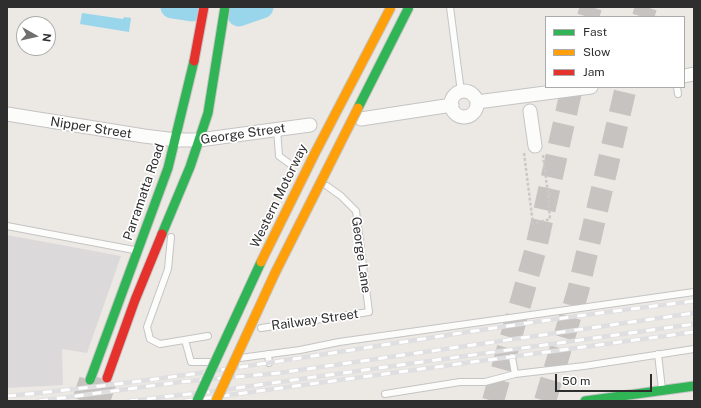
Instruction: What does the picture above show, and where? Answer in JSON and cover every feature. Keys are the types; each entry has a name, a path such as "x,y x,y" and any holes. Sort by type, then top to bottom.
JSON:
{"main road":[{"name":"Parramatta Road","path":"107,378 135,300 146,251 189,87 204,7"},
{"path":"189,87 206,45 213,7"},
{"name":"Parramatta Road","path":"90,380 146,251 174,207 190,167 208,113 225,7"},
{"name":"Western Motorway","path":"197,401 287,208 343,96 391,7"},
{"path":"216,401 275,273 409,7"},
{"path":"585,401 694,386"}],"street":[{"path":"477,102 583,88"},
{"path":"461,92 470,93 477,102 475,110 467,116 457,115 452,105 455,95 461,92"},
{"path":"361,119 452,105"},
{"path":"529,148 530,111"},
{"name":"Nipper Street","path":"7,114 176,140"},
{"name":"George Street","path":"176,140 199,140 310,125"}],"lane":[{"path":"450,7 461,92"},
{"path":"677,88 678,94"},
{"path":"277,129 279,156 290,164"},
{"name":"George Lane","path":"327,186 342,196 356,211 369,312"},
{"path":"174,207 168,269 147,327 150,340 160,344 208,336"},
{"path":"7,226 146,251"},
{"path":"228,359 694,292"},
{"name":"Railway Street","path":"261,328 369,312"},
{"path":"185,340 191,362 220,360"},
{"path":"385,394 460,382 485,382 515,374 584,366 694,349"},
{"path":"268,354 269,362"},
{"path":"658,354 663,390"},
{"path":"512,357 515,374"}],"path":[{"path":"529,148 544,156 550,194 550,220 533,224 529,148"}],"shaded area":[{"path":"7,235 121,256 87,353 62,349 63,385 7,388"}],"water":[{"path":"82,13 123,19 124,17 131,18 129,32 80,24"}],"waterway":[{"path":"172,7 192,10"},
{"path":"239,15 262,7"}],"tunnel":[{"path":"588,16 591,7"},
{"path":"643,16 646,7"},
{"path":"493,401 536,248 572,88"},
{"path":"545,401 578,291 626,88"},
{"path":"99,401 107,378"},
{"path":"83,401 90,380"}],"railway":[{"path":"7,396 138,381 268,363 590,314 694,301"},
{"path":"39,401 180,382 279,373 694,313"},
{"path":"129,401 215,391 694,324"},
{"path":"185,401 694,332"}],"traffic: fast":[{"path":"162,234 190,167 208,113 225,7"},
{"path":"358,108 409,7"},
{"path":"90,380 168,168 194,61"},
{"path":"197,401 261,262"},
{"path":"585,401 694,386"}],"traffic: jam":[{"path":"194,61 204,7"},
{"path":"107,378 135,300 162,234"}],"traffic: slow":[{"path":"261,262 315,153 391,7"},
{"path":"216,401 275,273 358,108"}]}
